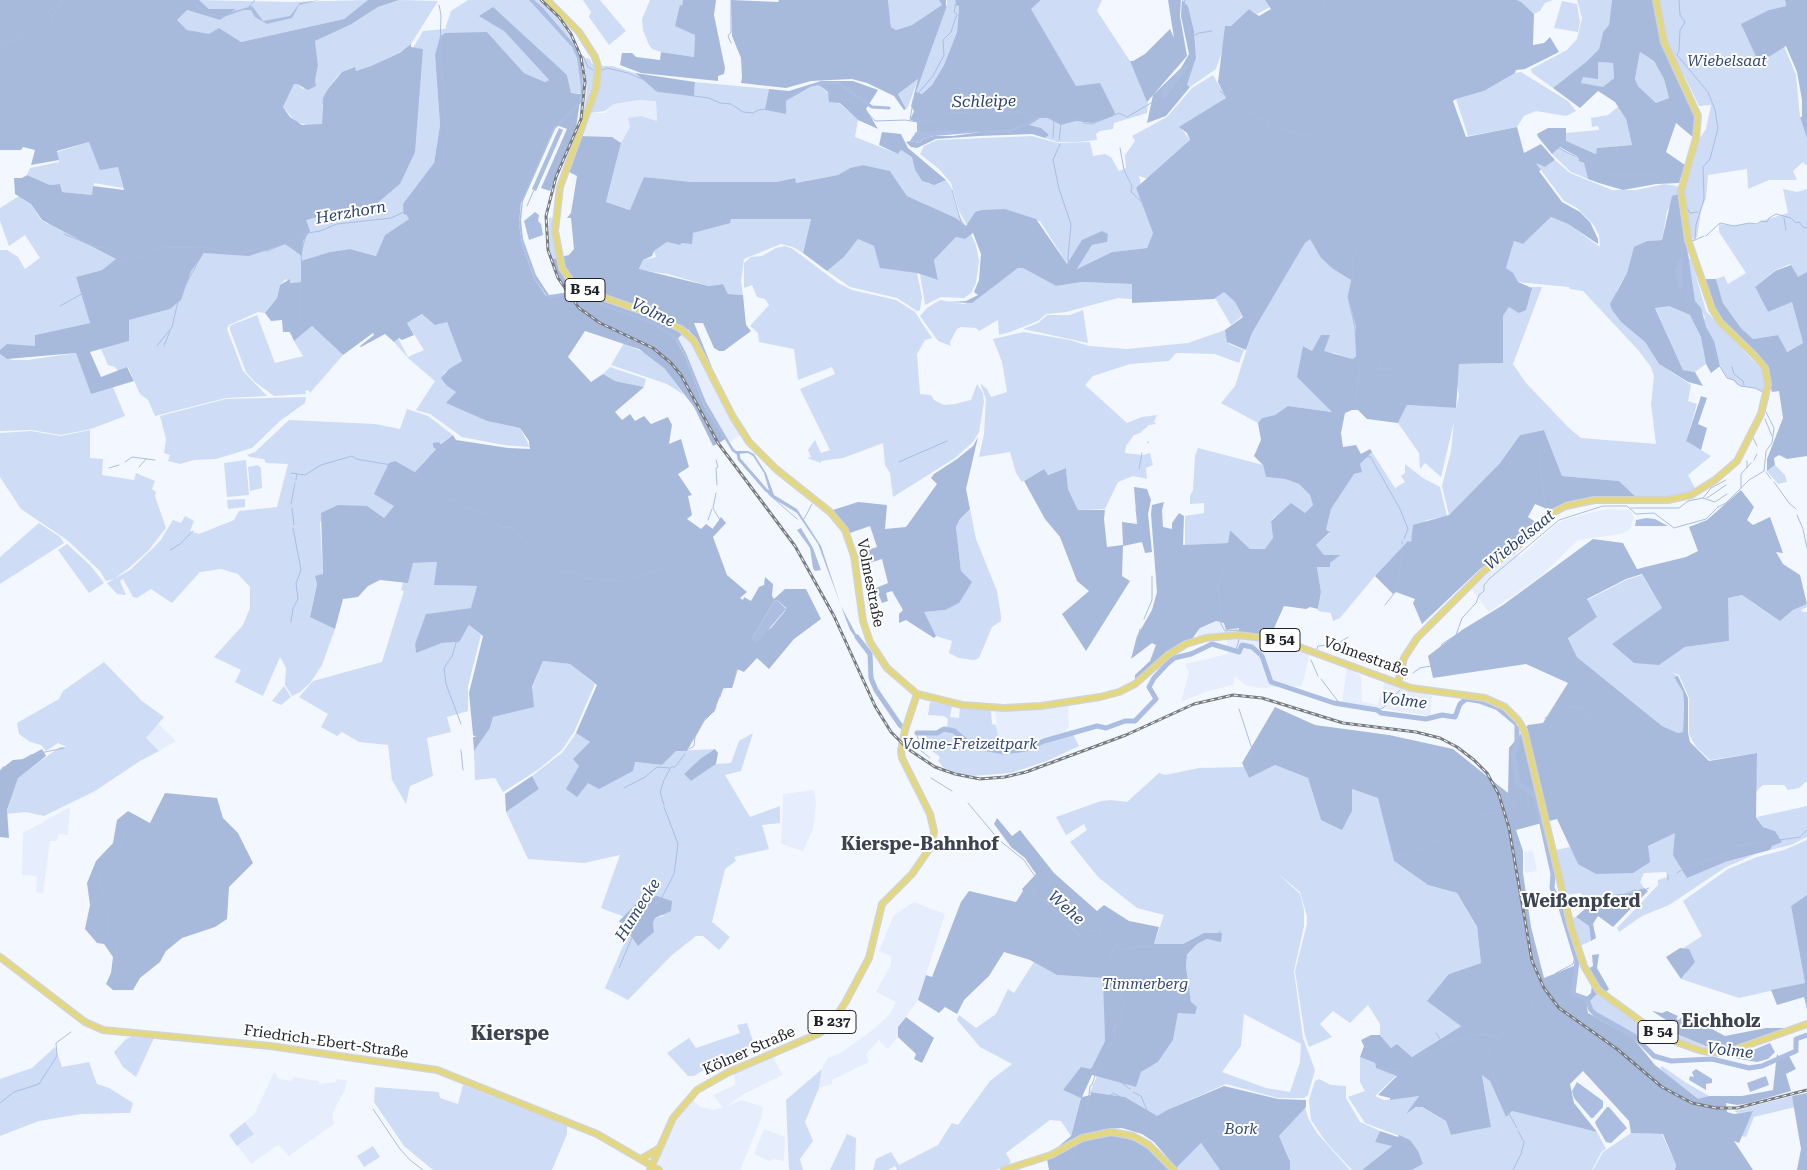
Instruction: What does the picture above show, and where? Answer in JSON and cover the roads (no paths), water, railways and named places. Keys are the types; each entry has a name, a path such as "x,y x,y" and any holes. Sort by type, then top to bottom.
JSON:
{"main road":[{"name":"Volmestraße","path":"547,0 579,32 595,57 598,70 596,88 565,171 557,203 555,232 562,268 578,286 662,319 681,329 694,341 733,417 750,442 776,469 830,512 845,530 854,556 863,621 870,642 887,668 917,694 962,705 1004,708 1027,708 1085,700 1110,695 1130,687 1174,651 1192,642 1238,635 1280,640 1398,683 1432,691 1485,698 1505,707 1518,720 1524,730 1571,927 1584,966 1598,990 1650,1028 1679,1043 1702,1051 1725,1052 1807,1024"},
{"path":"1398,683 1406,653 1424,631 1463,594 1479,575 1518,546 1552,513 1566,506 1594,500 1668,500 1683,497 1716,480 1742,456 1760,414 1768,384 1767,374 1754,355 1716,316 1708,300 1689,242 1683,215 1682,186 1696,137 1698,116 1669,56 1663,37 1656,0"},
{"name":"Kölner Straße","path":"651,1168 658,1148 675,1115 702,1086 820,1032 831,1024 845,1003 869,958 882,904 912,874 932,845 934,831 930,814 902,758 901,751 905,728 917,694"},
{"name":"Friedrich-Ebert-Straße","path":"0,957 85,1022 103,1030 270,1046 437,1070 597,1134 641,1159 651,1168 659,1170"},
{"path":"1004,1170 1051,1155 1082,1138 1111,1132 1133,1136 1149,1145 1174,1170"},
{"path":"641,1159 658,1148"}],"waterway":[{"path":"0,47 34,29 50,9 57,7 62,0"},
{"path":"186,0 194,12"},
{"name":"Volme","path":"247,9 255,0"},
{"path":"731,0 731,32 728,36 731,43"},
{"path":"910,119 914,98 933,76 944,55 943,40 951,32 957,14 954,12 957,0"},
{"name":"Schleipe","path":"599,71 607,68 628,73 656,85 657,91 709,98 720,103 731,104 743,112 753,113 765,109 786,111 785,100 806,87 817,84 830,90 832,95 861,105 875,121 905,120 918,122 929,120 933,122 946,113 977,112 986,116 994,112 1020,112 1038,118 1041,116 1061,121 1062,124 1072,117 1084,123 1092,124 1119,113 1127,117 1151,103 1160,105 1168,102 1176,89 1185,84 1193,64 1188,40 1190,28 1183,11 1185,0"},
{"path":"1323,0 1330,16"},
{"path":"1506,0 1510,3"},
{"name":"Wiebelsaat","path":"1679,0 1680,15 1685,22 1680,30 1679,51 1677,55 1708,92 1715,110 1718,128 1710,159 1703,167 1704,199 1696,225 1695,240 1690,241"},
{"name":"Herzhorn","path":"439,5 444,95"},
{"path":"51,20 59,6"},
{"path":"1189,38 1199,33 1212,31"},
{"path":"206,40 217,32"},
{"path":"187,66 206,42"},
{"name":"Schleipe","path":"578,56 583,56 588,67 595,71"},
{"name":"Schleipe","path":"1188,65 1190,57"},
{"path":"819,84 838,83 872,107 889,108"},
{"path":"1220,91 1245,110 1266,121 1270,128"},
{"path":"1157,102 1155,95 1159,92"},
{"name":"Herzhorn","path":"64,234 96,247 109,248 119,257 129,259 135,255 143,257 157,248 208,247 219,251 242,253 261,248 267,251 296,239 302,234 320,231 337,224 391,218 404,212 404,205 418,195 426,178 442,162 447,131 444,98"},
{"path":"983,132 1011,131 1038,118"},
{"path":"1053,138 1054,121"},
{"path":"1266,121 1301,136 1317,133"},
{"path":"1059,140 1061,124"},
{"path":"919,127 919,132"},
{"path":"1016,128 1042,134"},
{"path":"1060,144 1053,160 1059,189 1071,224 1068,257 1069,269 1064,277"},
{"path":"1120,148 1124,170 1132,186 1131,192 1142,202"},
{"path":"1549,149 1559,148 1578,158 1594,162 1611,174 1650,175 1673,182"},
{"path":"1534,153 1545,151"},
{"path":"921,160 934,172 937,181"},
{"path":"527,206 534,190"},
{"path":"952,190 964,233"},
{"path":"1144,203 1153,222"},
{"path":"1685,204 1690,213 1698,212"},
{"path":"1706,236 1720,223 1734,226 1749,223 1757,224 1761,221 1767,222 1769,218 1776,214 1791,218 1796,223 1799,222 1804,228 1807,227"},
{"path":"1784,218 1786,230"},
{"path":"290,334 298,325 302,314 300,303 301,253 306,235"},
{"path":"1695,240 1704,236"},
{"name":"Wiebelsaat","path":"1686,243 1685,247 1689,261 1686,275 1689,289 1685,302 1702,315 1702,324 1712,340 1717,362 1727,378 1734,380 1740,386 1755,388 1763,392"},
{"path":"1358,245 1352,261 1353,275 1348,297 1355,327 1357,363 1360,368 1358,381"},
{"path":"157,346 172,327 179,297 205,249"},
{"path":"60,306 105,281 127,258"},
{"path":"456,319 461,313 483,299"},
{"path":"507,323 523,306 533,300"},
{"path":"498,337 506,325"},
{"path":"164,346 170,331"},
{"path":"1378,368 1386,351"},
{"path":"1732,367 1734,374 1743,381 1744,385"},
{"path":"1354,403 1358,394 1357,385 1363,375 1378,369 1393,369"},
{"name":"Wiebelsaat","path":"1413,673 1420,668 1431,666 1436,661 1442,644 1456,635 1462,618 1476,603 1479,595 1484,591 1484,585 1489,579 1559,520 1603,506 1627,506 1636,514 1654,513 1674,528 1706,519 1718,507 1726,503 1749,480 1764,471 1766,451 1772,443 1774,428 1765,410 1769,396"},
{"path":"1765,419 1772,436"},
{"path":"1753,438 1757,446"},
{"path":"899,462 947,441"},
{"path":"1538,442 1545,508"},
{"path":"738,453 739,459 766,490"},
{"path":"1139,469 1142,453"},
{"path":"1754,460 1757,454"},
{"path":"291,473 305,475 321,465 352,456 356,459 397,466 411,476 417,474 441,493 445,499 456,500 466,508 489,514 500,527 514,528 534,553 548,561 551,565 561,571 573,572 587,579 626,582 661,569 684,554"},
{"path":"1346,478 1356,461 1370,456 1400,509 1408,529 1404,539"},
{"path":"125,462 132,457 155,460"},
{"path":"139,467 146,459"},
{"path":"716,460 718,467 716,468 717,485"},
{"path":"1747,461 1747,468"},
{"path":"1741,488 1741,474 1751,463"},
{"path":"109,468 119,465"},
{"path":"1766,472 1771,479"},
{"path":"296,480 297,474"},
{"path":"1631,508 1679,508 1688,501 1703,498 1711,488 1726,480"},
{"path":"1774,482 1789,503 1796,509"},
{"path":"291,504 295,483"},
{"path":"1707,498 1726,485"},
{"path":"1138,488 1140,498 1136,510 1141,536"},
{"path":"685,553 703,541 720,520 713,508 716,493"},
{"path":"1703,498 1715,502 1727,494"},
{"name":"Volme","path":"772,497 797,519"},
{"path":"1136,500 1137,507"},
{"path":"804,519 812,504"},
{"path":"292,508 294,525"},
{"path":"708,520 712,509"},
{"path":"1797,515 1803,529 1807,548"},
{"path":"291,622 293,608 298,599 296,583 301,570 293,528"},
{"path":"170,550 180,544 193,531"},
{"path":"1385,605 1396,591 1403,547"},
{"path":"466,625 473,608 489,587 516,571 524,559 533,555"},
{"path":"1226,565 1218,585 1221,624 1225,631 1238,630 1238,633"},
{"path":"1144,619 1152,600 1152,576"},
{"path":"461,724 446,684 444,668 452,656 459,633 464,627"},
{"path":"1134,653 1140,629"},
{"name":"Volme","path":"857,637 870,654 871,678 876,690 900,725 906,730"},
{"path":"1317,649 1318,646 1337,644 1348,637"},
{"path":"1236,651 1239,639"},
{"name":"Volme","path":"917,733 937,733 944,729 954,731 972,746 1004,752 1026,749 1044,741 1097,726 1106,728 1125,721 1135,721 1156,699 1149,687 1154,678 1167,664 1174,658 1191,654 1212,644 1239,652 1242,645 1252,647 1262,656 1271,682 1334,703 1377,710 1381,713 1426,719 1442,715 1455,717 1460,704 1466,699 1479,701 1498,708 1517,724 1517,744 1513,753 1518,784 1529,790 1536,797 1553,874 1552,888 1561,908 1577,961 1573,994 1587,999 1591,1010 1595,1014 1634,1036 1654,1056 1671,1061 1712,1059 1749,1068 1762,1066 1796,1051 1796,1039 1807,1035"},
{"name":"Humecke","path":"720,697 723,688 732,687 739,664 747,650"},
{"path":"1311,660 1318,676"},
{"path":"1321,679 1340,704"},
{"name":"Wiebelsaat","path":"1377,710 1383,708 1400,690"},
{"name":"Humecke","path":"714,711 716,707"},
{"path":"1567,707 1579,707 1595,716"},
{"path":"1239,709 1253,752 1245,762"},
{"path":"1545,718 1558,711"},
{"path":"1584,712 1590,719"},
{"name":"Humecke","path":"689,749 694,746 695,737 704,721 712,713"},
{"name":"Wehe","path":"917,733 920,750 930,758"},
{"path":"0,773 3,767 9,767 31,755 64,748"},
{"path":"461,750 463,770"},
{"name":"Humecke","path":"664,805 660,792 664,780 671,767 675,767 685,754"},
{"path":"624,788 645,777 657,767 669,768"},
{"name":"Wehe","path":"931,778 952,791"},
{"path":"1514,807 1514,802 1529,790"},
{"path":"1528,791 1528,807"},
{"name":"Wehe","path":"968,803 999,840 1024,860 1036,878"},
{"name":"Humecke","path":"619,968 633,935 661,899 674,874 678,844 664,807"},
{"path":"1528,810 1535,823"},
{"path":"1395,858 1437,842 1476,816 1498,812"},
{"path":"110,985 116,971 117,957 115,943 107,933 109,917 100,886 101,872 119,848 127,823"},
{"path":"1766,842 1800,837 1807,830"},
{"path":"1677,873 1688,866 1725,854 1738,846 1762,842"},
{"path":"1668,875 1668,880"},
{"name":"Wehe","path":"1034,884 1034,894 1047,903 1078,934 1083,937 1087,932 1096,930 1099,931 1100,936 1117,945 1109,956 1115,973 1117,987 1124,1000 1121,1020 1114,1031 1115,1039 1100,1060 1092,1085 1090,1086 1087,1111"},
{"path":"1567,901 1625,894 1635,890 1639,892 1649,888"},
{"path":"1117,946 1124,950 1139,946 1183,947 1201,939 1213,937 1221,931"},
{"path":"1555,979 1556,973 1573,964 1575,957"},
{"path":"1188,981 1189,991"},
{"path":"1534,1011 1532,1006 1537,996"},
{"path":"1517,1128 1503,1103 1487,1057 1498,1037 1533,1013"},
{"path":"1456,1019 1468,1035 1487,1034 1498,1037"},
{"name":"Wehe","path":"1114,1031 1115,1025"},
{"path":"0,1103 14,1092 39,1084 57,1056 56,1043 71,1032"},
{"path":"1436,1033 1444,1045"},
{"path":"1378,1067 1398,1070 1414,1058 1468,1035"},
{"path":"1099,1066 1130,1089"},
{"path":"1133,1092 1141,1096 1147,1110"},
{"path":"1089,1112 1113,1093 1121,1097 1143,1117 1152,1119"},
{"path":"373,1109 400,1149 423,1170"},
{"name":"Wehe","path":"1081,1128 1088,1114"},
{"path":"1513,1170 1521,1154 1524,1142 1518,1131"},
{"name":"Wehe","path":"1067,1170 1077,1146"}],"railway":[{"path":"541,0 559,17 571,34 581,57 585,82 581,119 556,177 546,216 548,250 558,278 579,308 600,323 653,348 671,363 681,375 718,443 795,546 834,616 875,706 891,732 908,749 935,767 955,774 980,779 1005,777 1026,772 1126,735 1194,704 1233,695 1262,698 1343,723 1416,732 1440,738 1457,747 1474,760 1487,773 1499,795 1509,828 1532,961 1544,988 1559,1008 1617,1049 1662,1087 1692,1103 1716,1108 1737,1108 1807,1090"}],"district":[{"name":"Kierspe-Bahnhof","path":"920,845"},
{"name":"Weißenpferd","path":"1581,902"},
{"name":"Eichholz","path":"1721,1022"},
{"name":"Kierspe","path":"510,1034"}],"park label":[{"name":"Volme-Freizeitpark","path":"970,745"},
{"name":"Timmerberg","path":"1145,985"},
{"name":"Bork","path":"1241,1130"}]}
